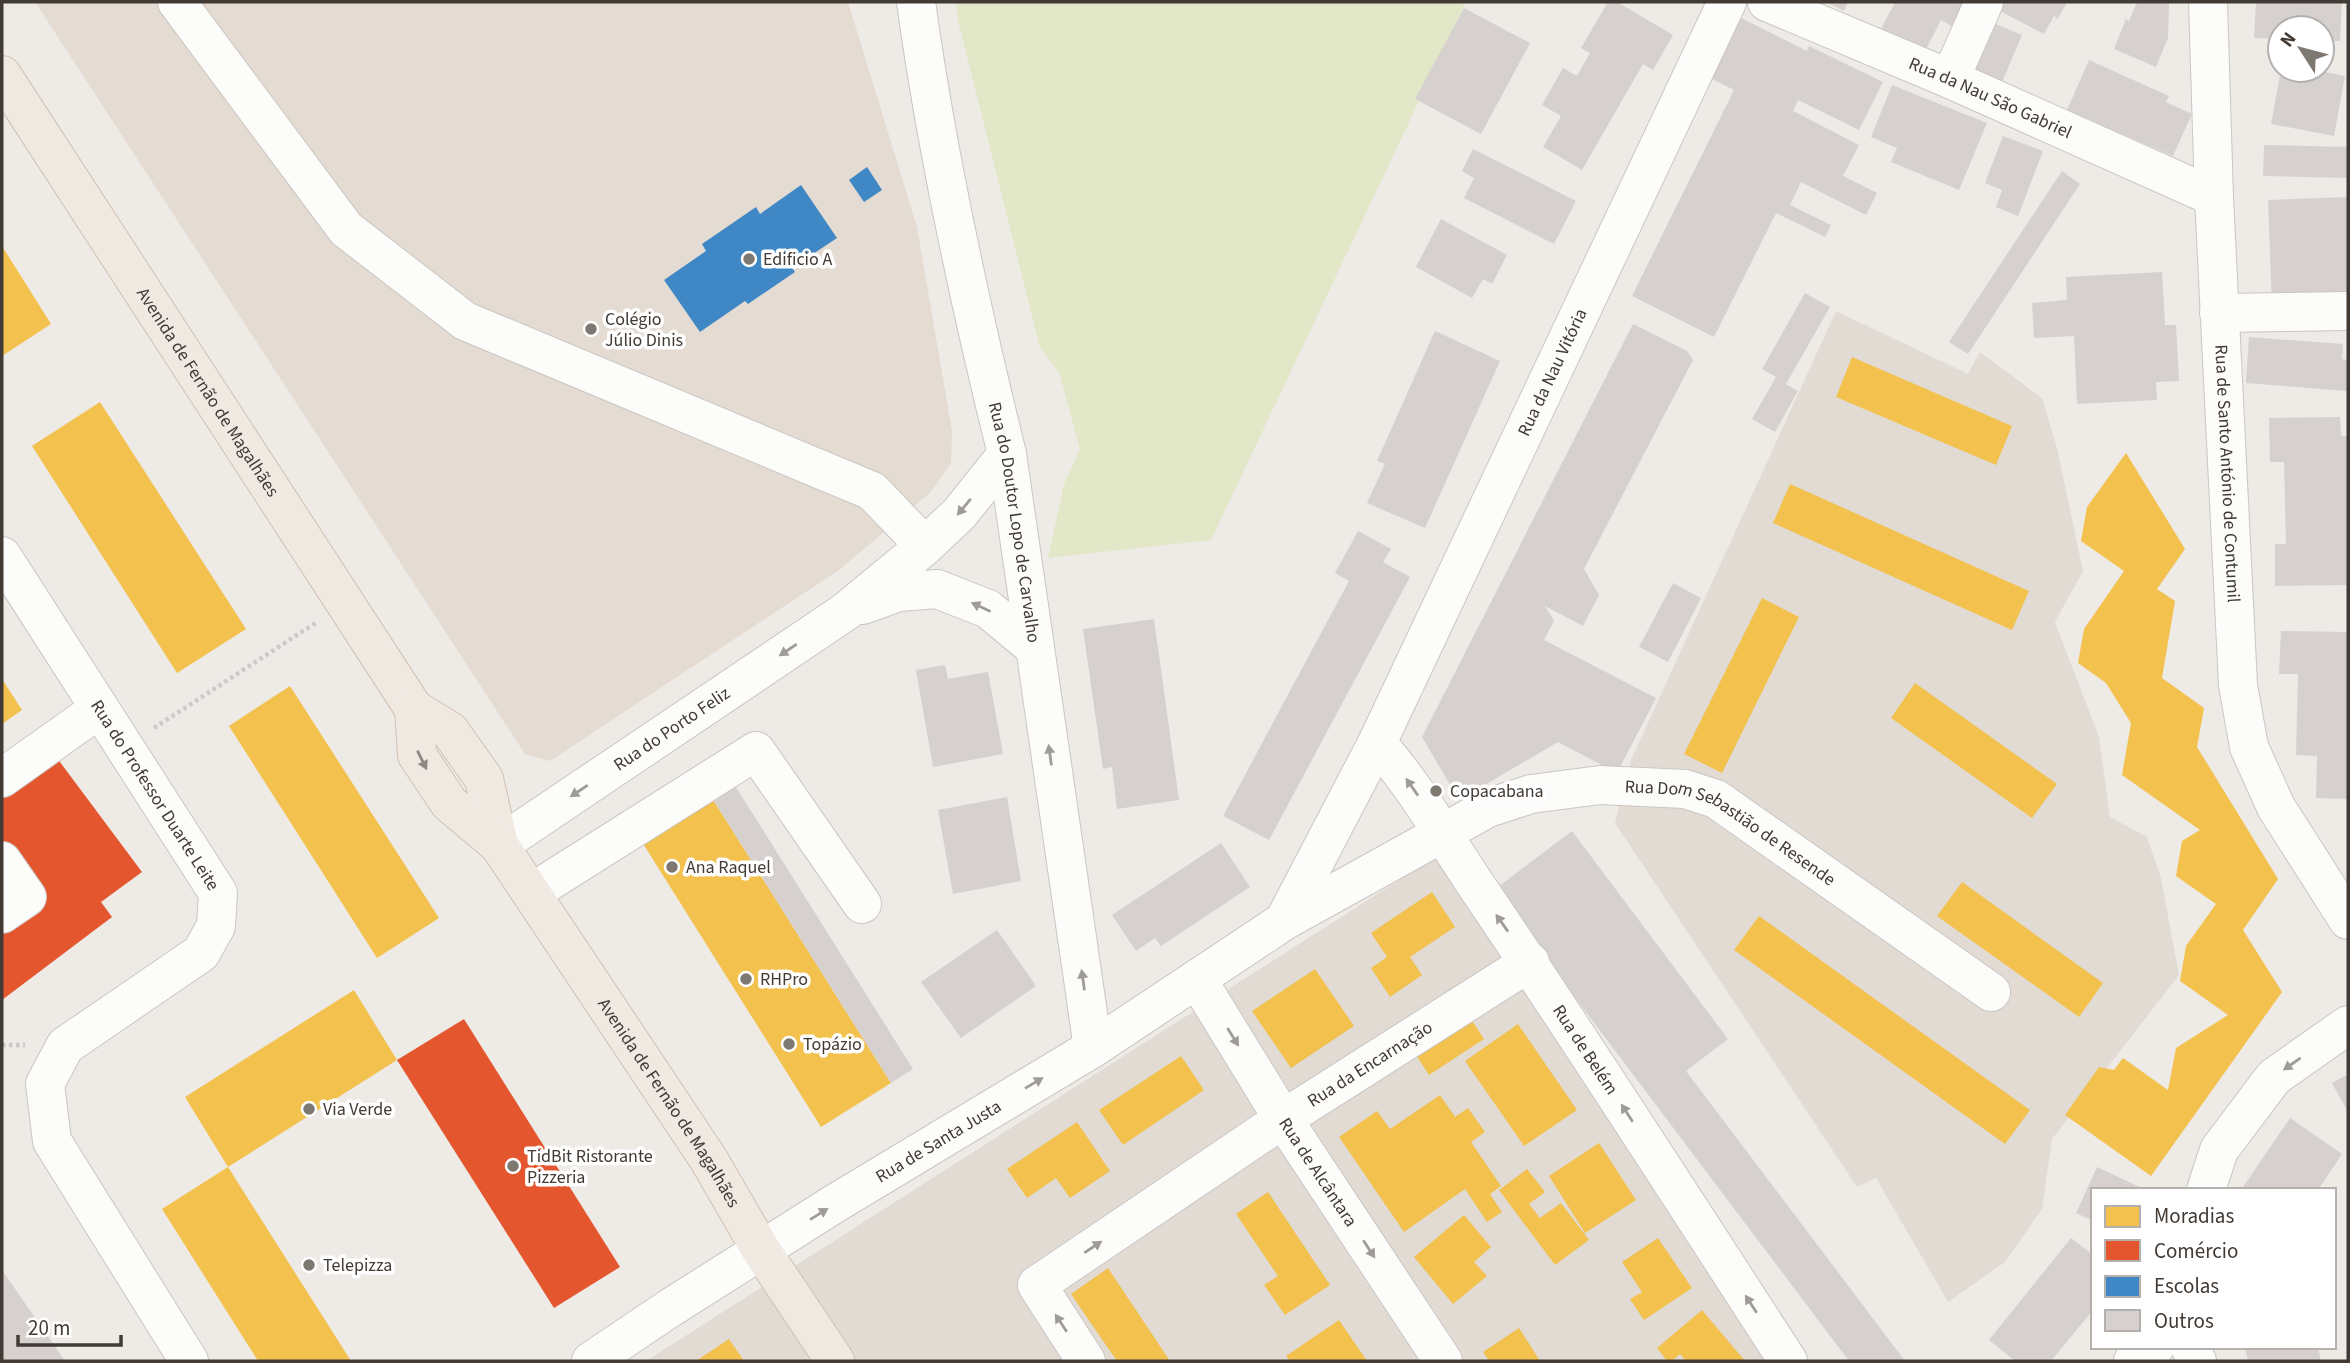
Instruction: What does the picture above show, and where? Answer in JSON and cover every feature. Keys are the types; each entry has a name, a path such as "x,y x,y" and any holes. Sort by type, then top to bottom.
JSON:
{"main road":[{"name":"Avenida de Fernão de Magalhães","path":"2,75 414,709 417,755 449,803 499,845 709,1160 761,1250 835,1361"}],"street":[{"path":"177,2 346,229 464,321 872,491 925,546"},
{"name":"Rua do Doutor Lopo de Carvalho","path":"916,2 929,96 984,362 1007,454 1093,1048"},
{"name":"Rua da Nau Vitória","path":"1377,743 1727,2"},
{"name":"Rua da Nau São Gabriel","path":"1767,2 1950,79 2214,197"},
{"path":"1950,79 1984,2"},
{"name":"Rua de Santo António de Contumil","path":"2208,2 2219,313 2238,685 2249,747 2276,807 2348,920"},
{"path":"2219,313 2348,311"},
{"name":"Rua do Porto Feliz","path":"499,845 845,612 925,546 959,514 1007,454"},
{"name":"Rua do Professor Duarte Leite","path":"2,556 218,893 216,926 201,953 65,1046 46,1084 52,1141 189,1361"},
{"name":"Rua do Porto Feliz","path":"845,612 899,592 937,589 988,609 1035,648"},
{"path":"2,778 99,709"},
{"name":"Rua de Belém","path":"1377,743 1396,764 1530,962 1788,1361"},
{"name":"Rua de Santa Justa","path":"1284,921 1377,743"},
{"path":"531,893 756,751 862,904"},
{"name":"Rua Dom Sebastião de Resende","path":"1443,833 1488,808 1531,794 1600,785 1685,789 1716,799 1991,992"},
{"name":"Rua de Santa Justa","path":"591,1361 761,1250 1093,1048 1284,921 1443,833"},
{"path":"2,861 27,897 2,914"},
{"name":"Rua da Encarnação","path":"1086,1361 1037,1285 1283,1119 1530,962"},
{"name":"Rua de Alcântara","path":"1197,979 1283,1119 1443,1361"},
{"path":"2207,1188 2219,1150 2274,1077 2348,1025"},
{"path":"2133,1361 2152,1349"}],"path":[{"path":"124,747 345,603"}],"shaded area":[{"name":"Colégio Júlio Dinis","path":"35,2 848,2 917,227 952,431 951,463 930,493 839,570 550,761 525,754"},
{"path":"1836,311 1968,374 1980,352 2042,398 2057,448 2083,571 2055,622 2099,737 2110,817 2147,837 2161,878 2179,975 2052,1139 2042,1209 2005,1262 1948,1302 1876,1178 1857,1187 1615,823 1631,760"},
{"path":"1440,854 1772,1361 646,1361"}],"green space":[{"path":"956,2 1466,2 1211,540 1048,558 1064,484 1080,449 1059,372 1040,348 958,21"}],"building: Moradias":[{"path":"2,246 51,324 2,356"},
{"path":"1852,357 2012,426 1996,465 1836,397"},
{"path":"100,402 246,629 177,673 32,446"},
{"path":"2126,453 2185,549 2157,589 2175,601 2162,678 2204,708 2197,747 2278,879 2243,930 2282,992 2151,1176 2065,1115 2099,1067 2114,1070 2123,1058 2168,1090 2176,1048 2228,1015 2180,981 2186,946 2216,904 2176,876 2182,841 2200,830 2122,775 2131,723 2106,683 2078,663 2084,629 2124,571 2081,541 2087,507"},
{"path":"1790,484 2029,591 2012,630 1773,523"},
{"path":"1762,598 1799,617 1722,773 1684,754"},
{"path":"2,679 22,710 2,724"},
{"path":"1915,683 2057,784 2032,818 1891,718"},
{"path":"290,686 439,918 377,958 229,726"},
{"path":"712,798 891,1083 821,1127 642,842"},
{"path":"1962,882 2103,983 2079,1017 1937,916"},
{"path":"1432,892 1455,927 1410,957 1422,975 1390,997 1371,968 1387,957 1371,933"},
{"path":"1759,916 2030,1110 2005,1144 1734,950"},
{"path":"1315,969 1354,1026 1291,1068 1252,1011"},
{"path":"354,990 397,1060 228,1167 185,1097"},
{"path":"1465,1010 1484,1039 1429,1075 1410,1046"},
{"path":"1518,1024 1577,1110 1524,1146 1465,1061"},
{"path":"1181,1056 1204,1090 1123,1145 1099,1110"},
{"path":"1440,1095 1455,1117 1468,1108 1485,1132 1471,1142 1501,1186 1490,1194 1502,1212 1487,1222 1465,1189 1404,1232 1339,1137 1377,1111 1390,1129"},
{"path":"1077,1122 1110,1171 1070,1198 1056,1178 1027,1198 1007,1169"},
{"path":"1599,1143 1636,1200 1585,1233 1549,1176"},
{"path":"228,1167 351,1361 258,1361 162,1209"},
{"path":"1527,1169 1545,1192 1529,1204 1540,1218 1561,1203 1589,1240 1555,1265 1499,1190"},
{"path":"1268,1192 1330,1285 1285,1315 1264,1285 1278,1276 1236,1214"},
{"path":"1464,1215 1491,1247 1474,1262 1487,1276 1453,1304 1414,1257"},
{"path":"1658,1238 1692,1288 1644,1320 1630,1299 1642,1292 1622,1262"},
{"path":"1108,1268 1170,1361 1117,1361 1071,1294"},
{"path":"1702,1310 1745,1361 1686,1361 1680,1354 1672,1361 1667,1361 1657,1348"},
{"path":"1339,1320 1367,1361 1290,1361 1286,1356"},
{"path":"1519,1328 1540,1361 1489,1361 1483,1352"},
{"path":"729,1339 744,1361 696,1361"}],"building: Comércio":[{"path":"51,750 142,872 101,902 112,917 2,1000 2,786"},
{"path":"464,1019 620,1267 554,1308 397,1060"}],"building: Escolas":[{"path":"867,167 882,190 864,202 849,180"},
{"name":"Edificio A","path":"801,185 837,238 792,268 795,272 748,304 745,301 700,332 664,280 706,251 702,244 756,207 760,214"}],"building: Outros":[{"path":"1608,2 1617,2 1673,35 1653,70 1643,64 1582,170 1543,147 1561,116 1542,105 1563,68 1577,76 1590,53 1581,48"},
{"path":"1826,2 1848,2 1844,11"},
{"path":"1895,2 1966,2 1953,27 1941,20 1925,51 1881,29"},
{"path":"1990,2 2067,2 2058,19 2054,16 2044,34 1988,5"},
{"path":"2137,2 2169,2 2168,38 2156,67 2114,49 2126,19 2129,21"},
{"path":"2256,2 2342,2 2340,41 2336,41 2336,14 2266,14 2266,38 2254,38"},
{"path":"1464,8 1530,43 1481,134 1415,99"},
{"path":"1739,17 1807,51 1809,46 1883,82 1859,130 1798,100 1793,111 1859,145 1843,176 1877,193 1866,215 1801,182 1790,205 1831,225 1825,237 1776,213 1714,337 1632,296 1734,90 1710,78"},
{"path":"1986,20 2022,35 2002,82 1967,67"},
{"path":"2089,60 2169,96 2166,102 2192,114 2173,156 2067,110"},
{"path":"2336,74 2345,76 2334,136 2271,124 2278,84 2336,84"},
{"path":"1892,85 1987,123 1959,190 1891,162 1897,148 1871,137"},
{"path":"2003,136 2043,151 2018,216 1996,207 2002,190 1985,183"},
{"path":"2264,145 2348,147 2348,178 2263,176"},
{"path":"1473,149 1576,201 1554,244 1464,198 1474,178 1462,171"},
{"path":"2062,171 2080,184 1968,354 1949,342"},
{"path":"2348,197 2348,301 2272,305 2268,200"},
{"path":"1441,219 1507,255 1492,284 1483,279 1472,298 1416,267"},
{"path":"2162,272 2165,325 2176,325 2179,381 2156,382 2157,400 2077,404 2074,336 2034,338 2032,303 2067,300 2066,277"},
{"path":"1805,293 1830,307 1786,384 1798,391 1775,432 1752,419 1776,377 1762,369"},
{"path":"1633,324 1687,351 1693,360 1584,569 1599,595 1583,626 1545,606 1554,621 1544,640 1656,698 1617,773 1558,742 1459,800 1422,737"},
{"path":"1435,331 1500,361 1425,528 1367,503 1385,464 1377,461"},
{"path":"2249,337 2343,344 2342,359 2348,360 2348,391 2246,383"},
{"path":"2340,417 2341,436 2348,436 2348,585 2275,586 2275,544 2286,544 2284,462 2270,462 2269,418"},
{"path":"1358,531 1391,549 1383,562 1410,577 1269,840 1223,816 1349,581 1335,573"},
{"path":"1673,583 1701,598 1668,662 1639,647"},
{"path":"1154,619 1179,800 1117,809 1112,767 1103,769 1083,629"},
{"path":"2281,631 2348,632 2348,799 2316,798 2317,756 2296,755 2298,674 2279,674"},
{"path":"945,665 948,679 988,672 1003,754 933,767 916,670"},
{"path":"734,784 913,1069 891,1083 712,798"},
{"path":"1007,797 1021,881 953,894 938,810"},
{"path":"1572,831 1728,1039 1686,1071 1905,1361 1849,1361 1494,890"},
{"path":"1221,843 1250,887 1161,946 1155,938 1136,951 1112,915"},
{"path":"997,930 1036,986 961,1038 921,982"},
{"path":"2348,1074 2348,1112 2332,1083"},
{"path":"2290,1118 2342,1154 2319,1188 2242,1188"},
{"path":"2097,1167 2142,1188 2091,1188 2091,1220 2076,1213"},
{"path":"2071,1238 2091,1253 2091,1312 2051,1361 2015,1361 1989,1340"},
{"path":"2,1270 65,1361 2,1361"},
{"path":"2245,1349 2318,1349 2321,1361 2248,1361"}],"place":[{"name":"Edificio A","path":"749,259"},
{"name":"Colégio Júlio Dinis","path":"591,329"},
{"name":"Copacabana","path":"1436,791"},
{"name":"Ana Raquel","path":"672,867"},
{"name":"RHPro","path":"746,979"},
{"name":"Topázio","path":"789,1044"},
{"name":"Via Verde","path":"309,1109"},
{"name":"TidBit Ristorante Pizzeria","path":"513,1166"},
{"name":"Telepizza","path":"309,1265"}]}
